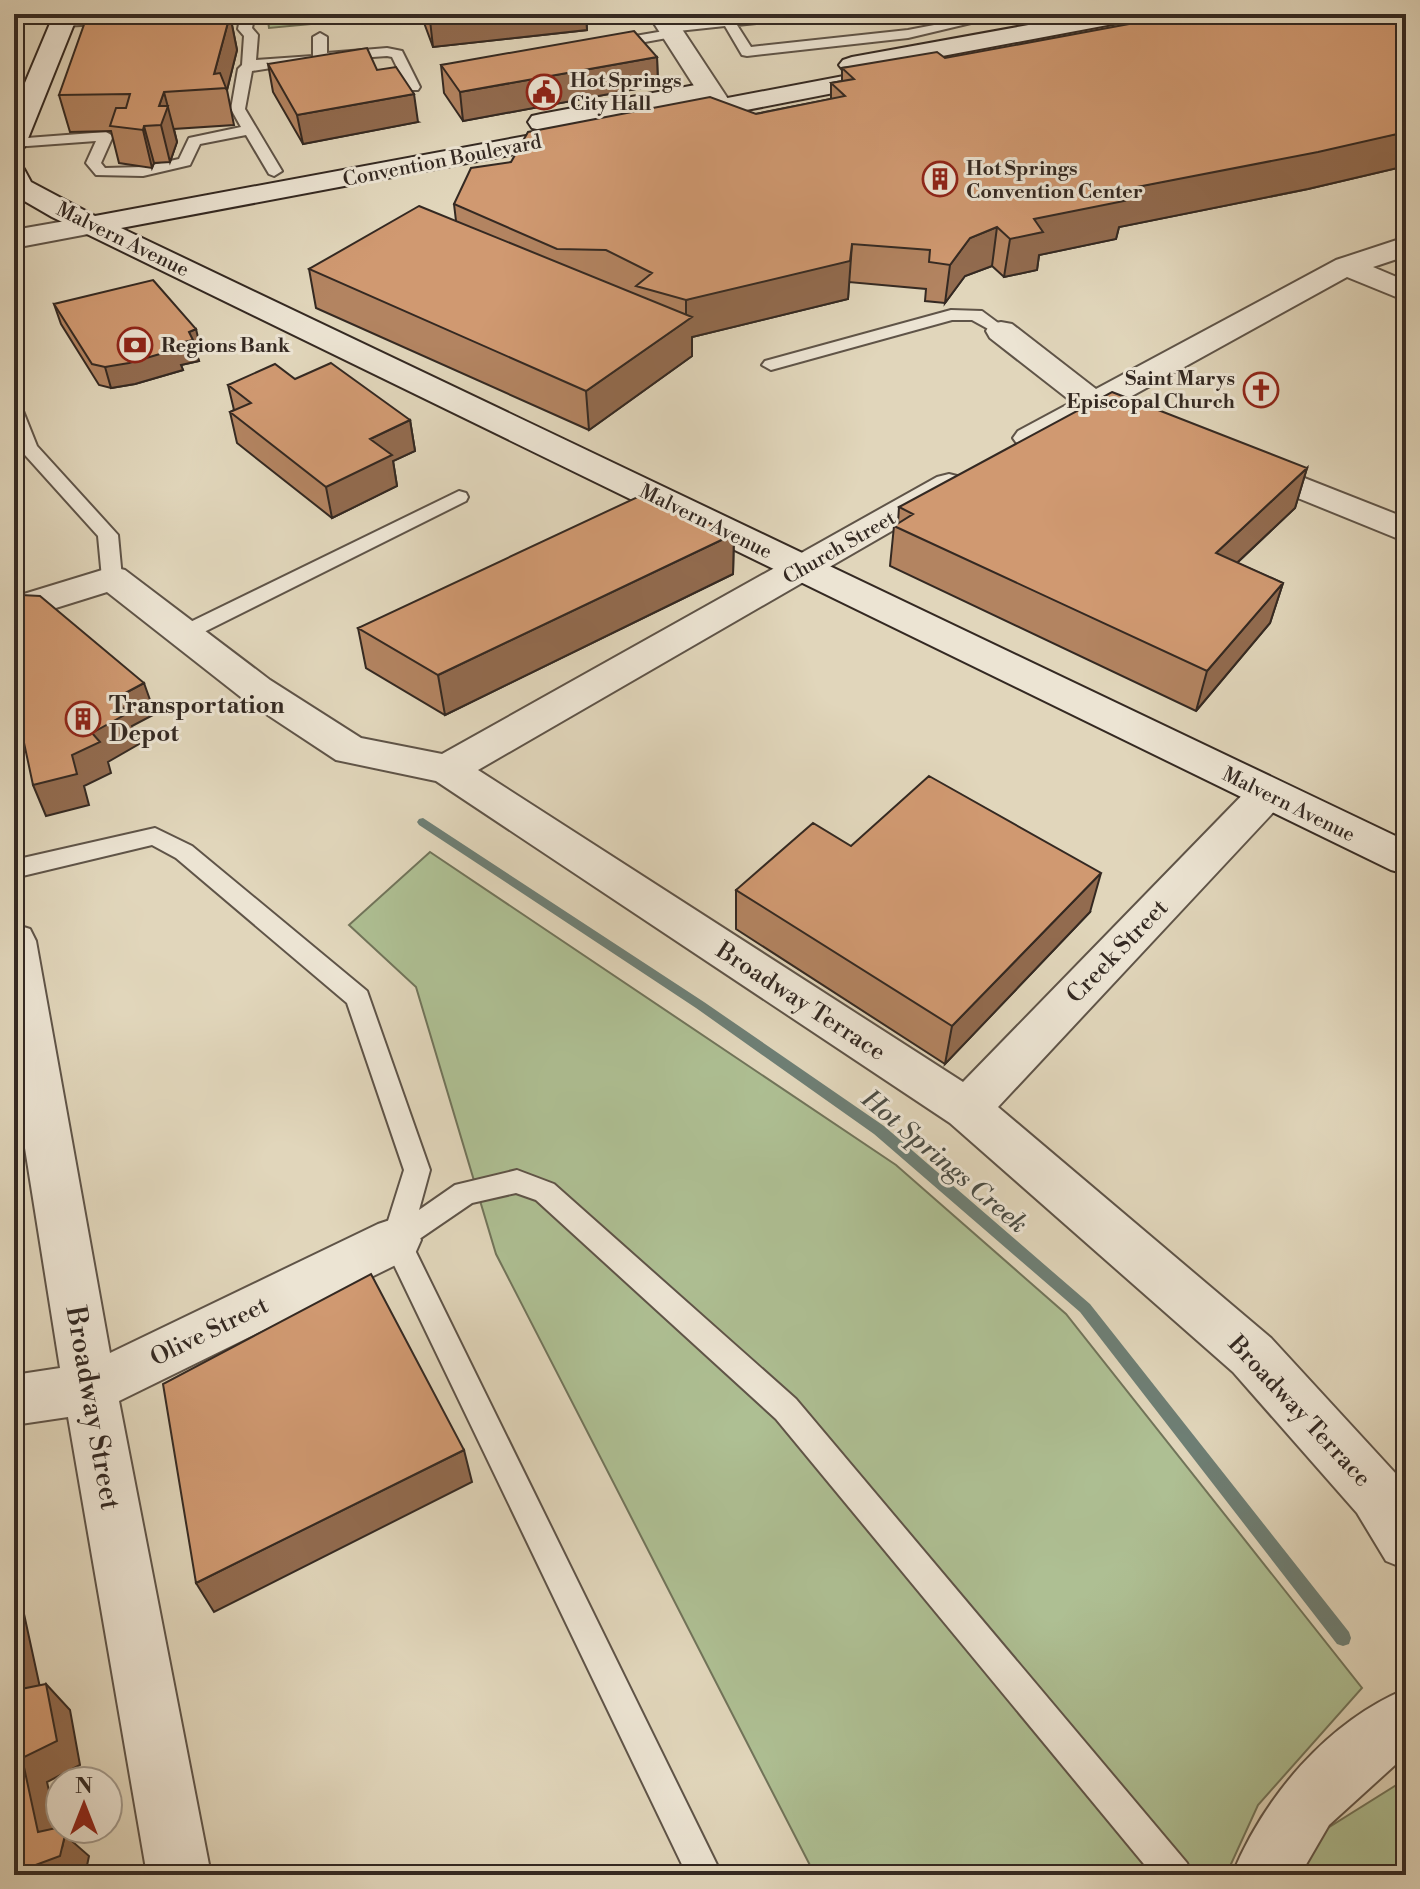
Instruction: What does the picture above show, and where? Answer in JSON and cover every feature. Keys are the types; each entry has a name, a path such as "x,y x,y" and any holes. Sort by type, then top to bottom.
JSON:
{"street":[{"path":"14,142 64,18"},
{"name":"Convention Boulevard","path":"62,211 274,171 715,99 1049,21 1141,20"},
{"name":"Convention Boulevard","path":"94,225 715,99 1141,20"},
{"path":"667,25 715,99"},
{"name":"Malvern Avenue","path":"14,175 20,187 62,211 1406,859"},
{"path":"14,219 62,211"},
{"path":"14,239 94,225"},
{"name":"Church Street","path":"447,769 1093,402 1346,266 1406,246"},
{"path":"1346,266 1406,292"},
{"path":"1001,331 1093,402 1150,425"},
{"path":"1221,454 1406,531"},
{"path":"14,609 112,578"},
{"name":"Broadway Terrace","path":"112,578 256,689 350,750 447,769 967,1109 1252,1355 1377,1494 1406,1541"},
{"name":"Creek Street","path":"967,1109 1267,794"},
{"name":"Broadway Street","path":"14,941 90,1389 179,1875"},
{"name":"Olive Street","path":"14,1400 90,1389 396,1240"},
{"path":"1264,1875 1307,1803 1377,1738 1406,1719"}],"lane":[{"path":"64,18 207,14"},
{"path":"248,14 245,29 251,35 249,66"},
{"path":"599,46 667,25 804,14"},
{"path":"729,22 747,52 908,34 964,23 956,14"},
{"path":"320,37 320,58"},
{"path":"274,171 238,109 245,69 249,66 391,46 413,87"},
{"path":"14,142 106,136 93,163 101,172 120,174 185,162 194,141 251,130"},
{"path":"771,365 951,315 976,315 1001,331"},
{"path":"14,411 22,450 108,535 112,578"},
{"path":"185,633 459,497"},
{"path":"14,869 155,836 184,852 358,998 417,1170 396,1240 705,1875"},
{"path":"396,1240 465,1193 517,1181 545,1192 786,1409 1175,1875"}],"green space":[{"path":"267,14 340,14 342,21 269,28"},
{"path":"430,852 896,1165 1066,1314 1362,1688 1258,1805 1226,1875 815,1875 496,1254 416,987 349,925"},
{"path":"1406,1779 1406,1875 1299,1875 1323,1831"}],"building":[{"path":"428,14 482,14 430,20"},
{"name":"Hot Springs Convention Center","path":"1183,14 1406,14 1406,132 1111,192 1124,201 1034,219 1043,232 1010,239 997,227 970,238 950,265 929,262 930,250 852,244 850,261 686,300 636,286 652,273 606,250 557,249 454,204 471,168 511,162 528,132 710,97 756,114 845,96 831,83 854,79 842,68 937,52 945,58"},
{"path":"230,15 214,74 220,73 226,88 164,92 159,106 168,106 161,125 144,126 143,130 110,126 116,108 126,108 130,94 59,95 86,19"},
{"path":"634,31 657,57 460,92 441,65"},
{"path":"367,48 377,70 396,67 414,94 297,115 268,64"},
{"path":"419,206 692,317 586,391 309,269"},
{"name":"Regions Bank","path":"153,280 196,329 189,332 193,340 175,344 177,349 129,363 105,367 92,364 54,304"},
{"path":"331,363 410,420 370,439 392,455 326,487 230,412 251,403 228,385 275,364 295,379"},
{"path":"1112,392 1307,468 1216,553 1283,583 1207,671 894,526 913,514 899,507"},
{"path":"644,494 734,534 438,675 358,628"},
{"name":"Transportation Depot","path":"40,596 144,683 114,699 128,713 92,733 100,742 72,755 77,774 33,785 14,696 14,597"},
{"path":"929,776 1101,873 952,1026 736,890 813,823 851,846"},
{"path":"371,1274 464,1450 196,1583 163,1384"},
{"path":"14,1655 21,1689 46,1684 57,1741 22,1758 38,1832 44,1831 44,1845 63,1845 60,1856 14,1873"}],"waterway":[{"name":"Hot Springs Creek","path":"423,822 700,1005 879,1130 1085,1308 1343,1638"}],"place":[{"name":"Hot Springs City Hall","path":"544,92"},
{"name":"Hot Springs Convention Center","path":"940,179"},
{"name":"Regions Bank","path":"135,345"},
{"name":"Saint Marys Episcopal Church","path":"1261,390"},
{"name":"Transportation Depot","path":"83,719"}]}
